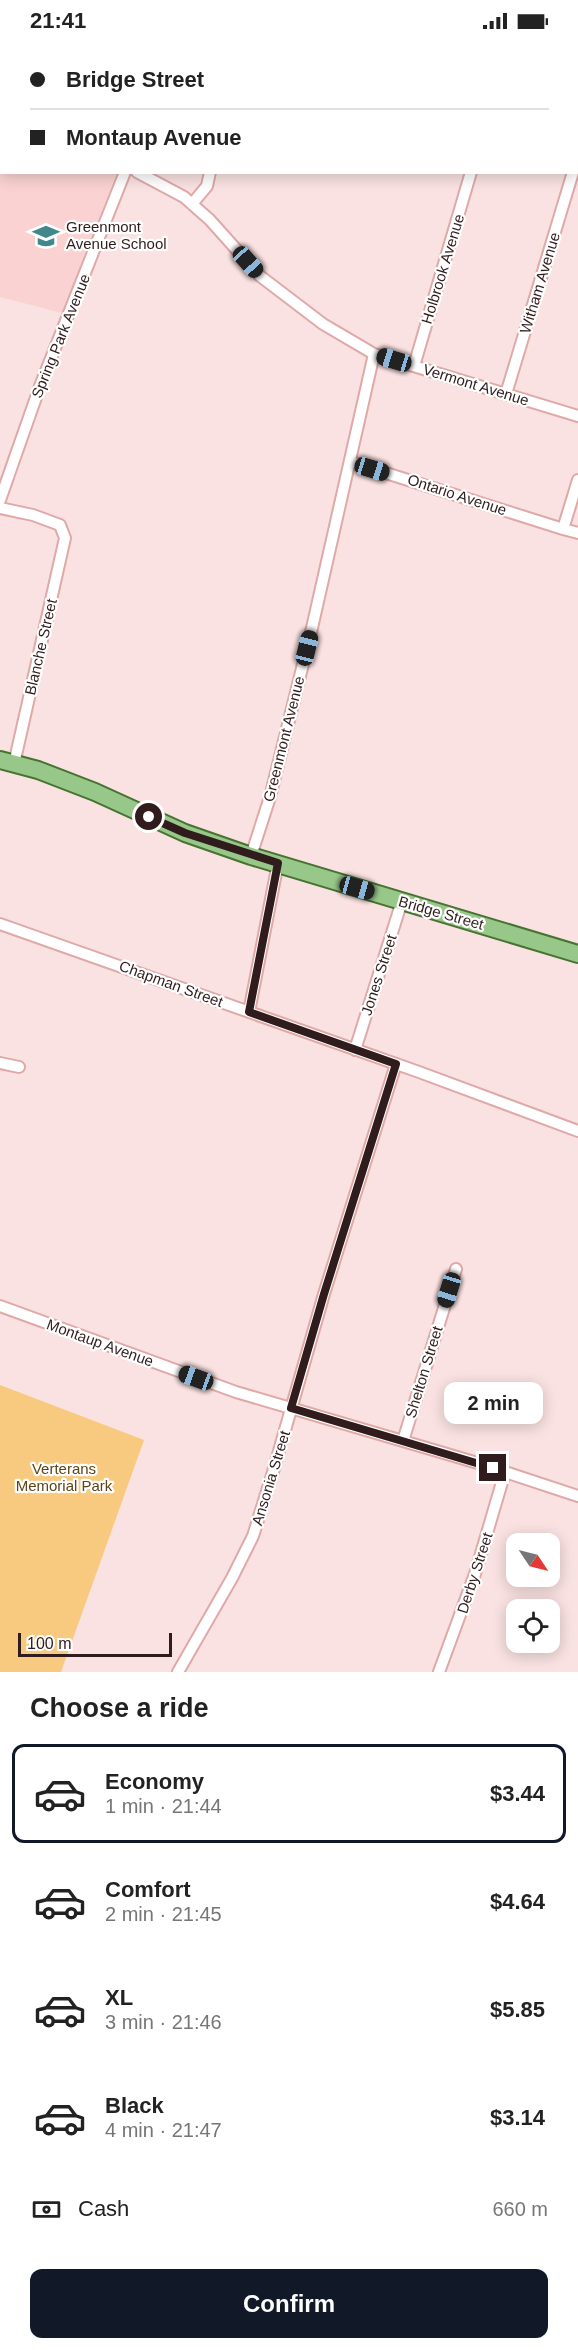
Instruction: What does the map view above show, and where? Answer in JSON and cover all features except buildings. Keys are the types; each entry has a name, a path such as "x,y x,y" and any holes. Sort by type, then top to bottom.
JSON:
{"main road":[{"name":"Bridge Street","path":"7,762 76,784 185,833 251,856 578,954"}],"street":[{"name":"Spring Park Avenue","path":"0,500 40,386 124,174"},
{"path":"141,174 184,197 210,220 260,276 323,324 374,354"},
{"path":"192,204 207,186 210,174"},
{"name":"Holbrook Avenue","path":"414,366 470,174"},
{"name":"Witham Avenue","path":"506,394 572,174"},
{"name":"Vermont Avenue","path":"374,354 578,416"},
{"name":"Greenmont Avenue","path":"251,856 270,797 282,749 351,462 374,354"},
{"name":"Ontario Avenue","path":"351,462 578,533"},
{"path":"563,529 578,480"},
{"name":"Blanche Street","path":"0,508 33,515 60,525 65,538 57,579 7,762"},
{"path":"249,1012 278,863"},
{"name":"Jones Street","path":"355,1050 402,901"},
{"name":"Chapman Street","path":"0,924 578,1131"},
{"path":"0,1063 19,1066"},
{"name":"Ansonia Street","path":"178,1672 232,1578 253,1536 324,1294 396,1064"},
{"name":"Shelton Street","path":"403,1441 456,1269"},
{"name":"Montaup Avenue","path":"0,1306 236,1392 578,1496"},
{"name":"Derby Street","path":"439,1672 475,1574 505,1472"}],"shaded area":[{"name":"Greenmont Avenue School","path":"0,174 116,174 62,313 0,297"}],"green space":[{"name":"Verterans Memorial Park","path":"0,1385 144,1440 61,1672 0,1672"}],"place":[{"name":"Greenmont Avenue School","path":"46,236"}],"route":[{"path":"149,817 185,833 278,863 249,1012 396,1064 291,1408 493,1468"}]}
